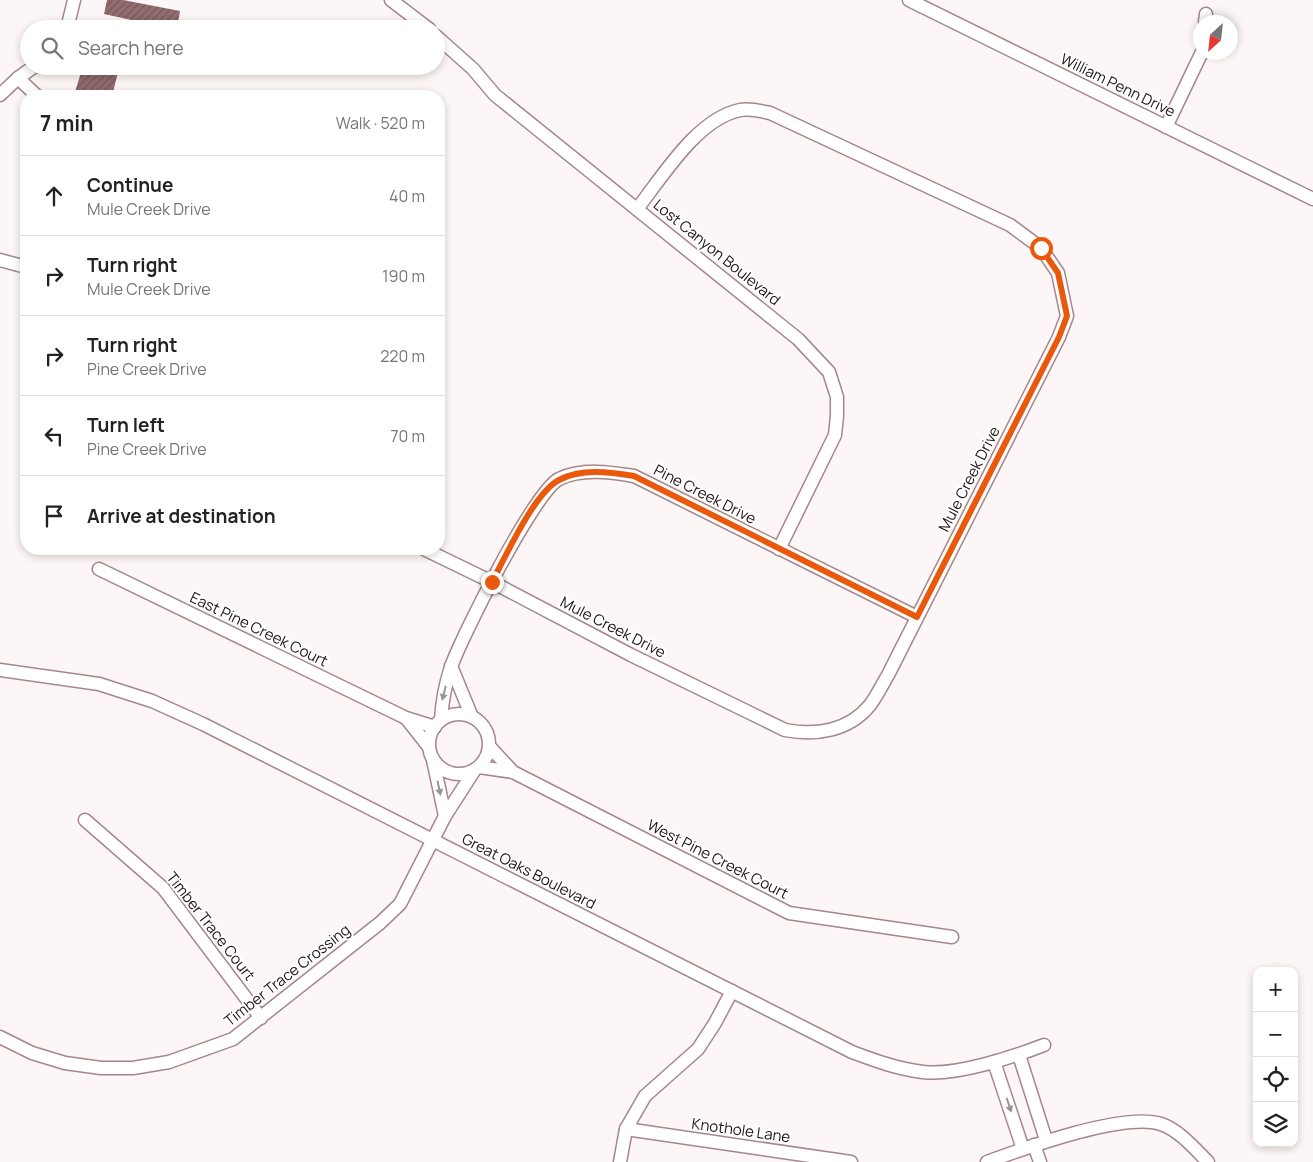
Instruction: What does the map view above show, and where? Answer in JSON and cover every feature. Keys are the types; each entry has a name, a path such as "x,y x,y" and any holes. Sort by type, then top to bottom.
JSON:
{"street":[{"path":"70,20 74,0"},
{"path":"391,0 417,20"},
{"name":"William Penn Drive","path":"909,0 1313,199"},
{"name":"Lost Canyon Boulevard","path":"445,44 473,68 495,95 798,339 829,372 837,397 835,435 779,549"},
{"path":"1166,127 1198,60"},
{"path":"0,95 22,75"},
{"path":"18,78 31,90"},
{"name":"Mule Creek Drive","path":"436,555 631,655 785,730 803,733 822,732 846,724 869,706 888,675 1059,337 1067,316 1058,273 1041,248 1010,225 770,114 756,110 741,110 715,119 691,140 637,209"},
{"path":"0,260 20,265"},
{"name":"Pine Creek Drive","path":"438,723 442,698 451,666 492,582 537,502 558,480 575,474 614,473 634,476 917,617"},
{"name":"East Pine Creek Court","path":"98,569 406,718 438,723"},
{"path":"433,842 445,816 488,754 490,747 485,729 472,717 451,666"},
{"name":"Great Oaks Boulevard","path":"0,670 99,684 152,701 203,724 433,842 852,1052 886,1065 925,1072 994,1062 1044,1045"},
{"path":"445,816 429,747 429,738 438,723 454,715 472,717"},
{"name":"East Pine Creek Court","path":"406,718 429,747"},
{"name":"West Pine Creek Court","path":"490,747 513,772 789,913 952,937"},
{"path":"433,760 439,767 456,775 477,769"},
{"name":"West Pine Creek Court","path":"477,769 513,772"},
{"name":"Timber Trace Court","path":"85,820 163,888 261,1018"},
{"name":"Timber Trace Crossing","path":"0,1037 32,1053 65,1063 101,1068 133,1068 169,1062 233,1039 380,923 400,904 433,842"},
{"path":"620,1162 626,1129 645,1096 698,1049 716,1023 732,992"},
{"path":"1019,1054 1046,1140"},
{"path":"994,1062 1028,1147 1040,1162"},
{"path":"987,1162 1046,1140 1130,1122 1161,1124 1188,1141 1208,1162"},
{"name":"Knothole Lane","path":"626,1129 851,1162"}],"building":[{"path":"107,0 123,0 180,11 178,20 131,20 104,14"},
{"path":"80,75 117,75 114,90 76,90"}],"route":[{"path":"492,582 531,510 558,480 575,474 593,472 614,473 634,476 917,617 1059,337 1067,316 1058,273 1041,248"}]}
